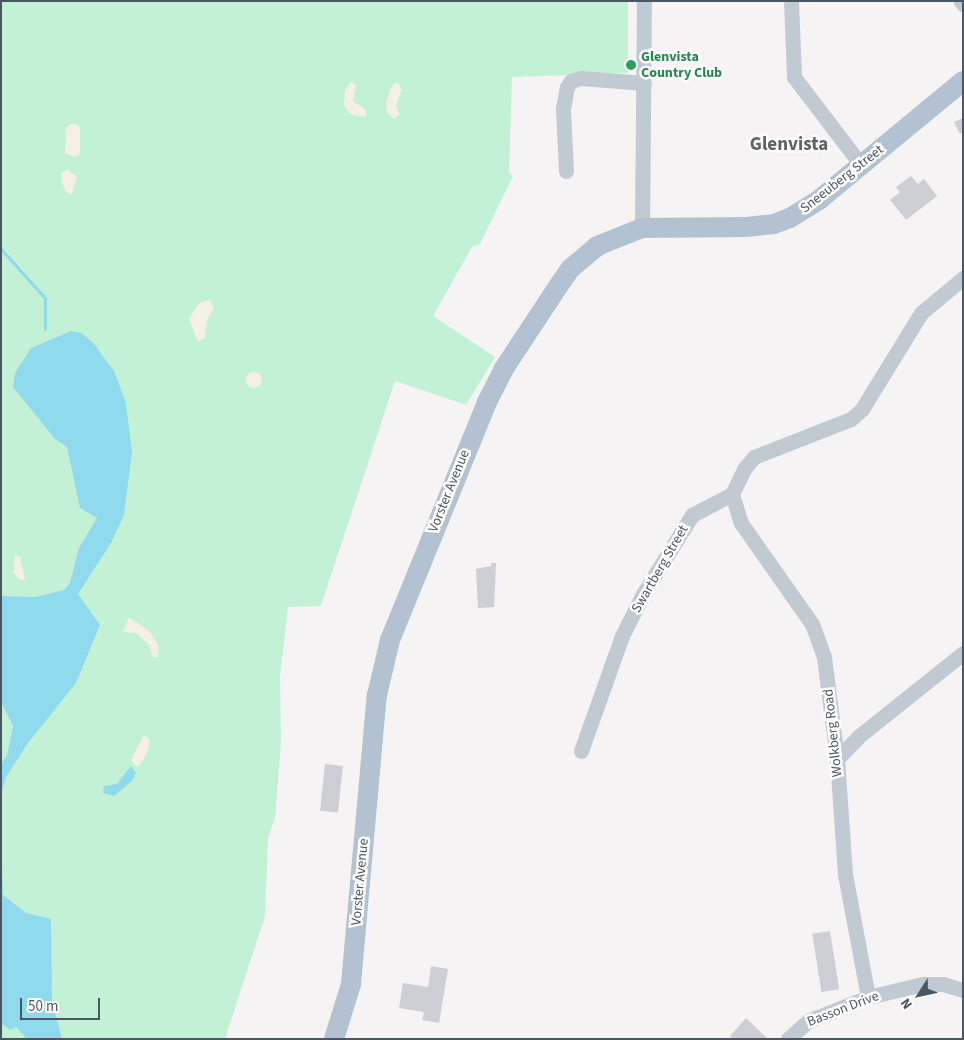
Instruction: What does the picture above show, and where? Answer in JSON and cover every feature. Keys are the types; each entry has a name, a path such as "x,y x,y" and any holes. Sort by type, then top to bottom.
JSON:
{"main road":[{"name":"Sneeuberg Street","path":"642,228 746,227 774,224 820,199 963,81"},
{"name":"Vorster Avenue","path":"334,1039 351,984 377,695 396,621 463,456 503,370 570,269 597,246 642,228"}],"street":[{"path":"642,228 644,1"},
{"path":"791,1 794,77 861,164"},
{"path":"566,171 563,109 567,87 572,82 581,78 644,83"},
{"path":"732,494 740,475 754,458 837,427 862,409 921,313 963,278"},
{"name":"Wolkberg Road","path":"732,494 741,523 803,608 819,640 835,740 845,874 868,997"},
{"name":"Swartberg Street","path":"581,750 622,636 643,594 692,515 732,494"},
{"path":"837,759 859,736 963,653"},
{"path":"835,740 859,736"},
{"name":"Basson Drive","path":"788,1039 808,1021 868,997 923,984 943,984 963,990"}],"green space":[{"name":"Glenvista Country Club","path":"1,1 628,1 628,73 512,77 509,173 513,176 480,244 472,247 433,316 495,357 466,405 395,381 321,606 288,607 280,676 281,744 275,818 268,838 265,916 225,1039 1,1039"}],"sand":[{"path":"351,82 356,85 353,101 366,110 366,117 350,114 344,105 345,90"},
{"path":"398,82 402,90 396,104 399,115 394,119 387,112 386,103 392,85"},
{"path":"70,124 77,124 80,128 80,153 75,157 65,153 66,129"},
{"path":"67,169 77,177 72,194 67,193 62,183 61,174"},
{"path":"210,300 214,308 207,320 205,338 198,342 189,319 199,303"},
{"path":"254,372 262,380 254,388 246,380"},
{"path":"15,555 20,557 25,580 20,580 14,573"},
{"path":"129,617 150,632 159,647 158,657 153,657 149,645 136,633 123,632"},
{"path":"144,735 149,739 149,748 141,764 136,766 131,760"}],"water":[{"path":"71,331 82,333 94,344 114,371 126,403 132,452 124,515 111,543 78,594 100,625 76,683 28,743 6,777 1,794 1,764 7,756 13,726 1,702 1,596 36,597 64,590 70,583 79,548 97,518 80,508 67,447 55,439 13,387 15,373 31,348"},
{"path":"131,766 136,773 132,781 114,796 103,793 104,786 117,784"},
{"path":"1,838 3,895 26,913 51,919 52,1000 62,1039 27,1039 16,1027 10,1030 1,1023"}],"building":[{"path":"963,118 963,132 960,134 954,122"},
{"path":"911,176 918,184 924,179 937,196 906,220 890,200 900,192 896,187"},
{"path":"491,563 496,563 494,607 478,608 476,569 491,566"},
{"path":"325,764 343,766 338,813 320,811"},
{"path":"830,931 839,989 821,992 812,934"},
{"path":"431,966 448,969 439,1023 422,1020 424,1012 399,1008 403,983 428,987"},
{"path":"746,1018 768,1039 733,1039 730,1036"}],"waterway":[{"path":"1,249 45,298 45,329"}],"place":[{"name":"Glenvista Country Club","path":"631,65"}],"district":[{"name":"Glenvista","path":"789,145"}]}
